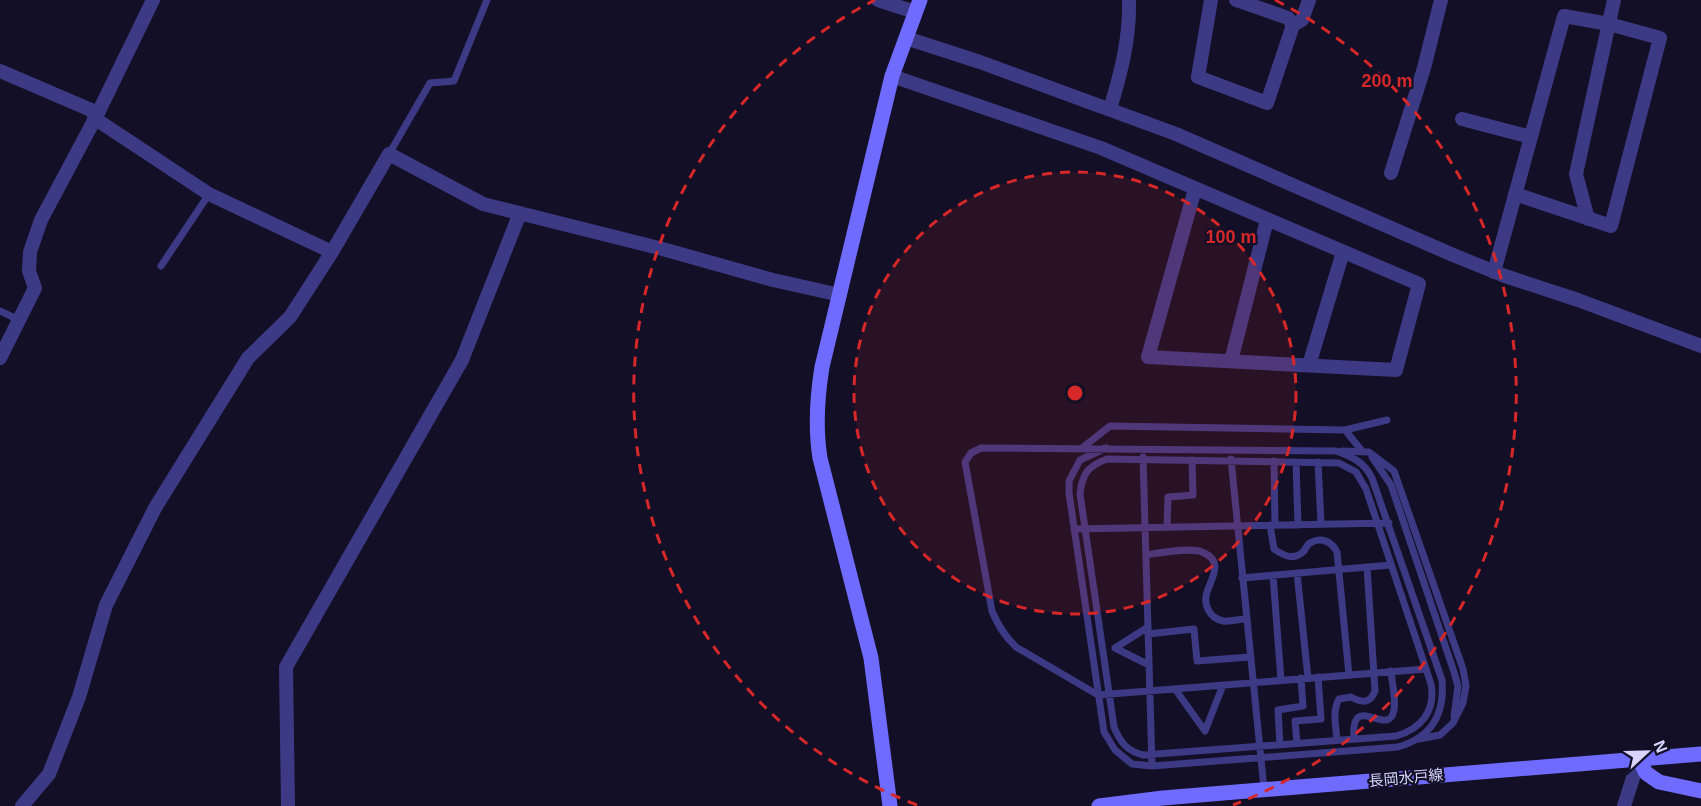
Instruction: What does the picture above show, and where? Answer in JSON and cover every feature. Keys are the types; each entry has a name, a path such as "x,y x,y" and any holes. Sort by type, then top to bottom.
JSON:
{"street":[{"path":"1,355 35,288 29,271 30,252 41,220 96,116 153,0"},
{"path":"878,0 917,6 892,76 822,367 816,410 817,439 835,523 853,584 870,658 890,806"},
{"path":"1110,109 1124,64 1129,0"},
{"path":"1211,0 1198,77 1267,104 1293,25 1302,20 1309,0"},
{"path":"1236,0 1288,18 1293,25"},
{"path":"1391,173 1424,68 1441,0"},
{"path":"1588,219 1576,174 1614,0"},
{"path":"1494,272 1515,194 1564,16 1609,24 1660,38 1611,226 1515,194"},
{"path":"906,38 980,62 1176,134 1494,272 1701,346"},
{"path":"2,75 96,116 209,194 332,252"},
{"path":"892,76 1101,148 1419,284 1396,370 1148,357 1195,189"},
{"path":"1462,119 1531,136"},
{"path":"22,806 49,774 79,697 106,605 155,508 248,358 290,317 332,252 389,154 483,204 659,248 772,280 840,295"},
{"path":"288,806 286,667 462,360 520,213"},
{"path":"1231,361 1267,220"},
{"path":"1309,365 1343,252"},
{"name":"長岡水戸線","path":"1099,806 1264,789 1701,754"},
{"path":"1639,759 1646,773 1659,782 1701,791"},
{"path":"1624,806 1639,759"}],"lane":[{"path":"389,154 430,83 453,81 487,0"},
{"path":"161,266 209,194"},
{"path":"0,311 19,320"},
{"path":"1082,447 1110,426 1345,430 1387,420"},
{"path":"1106,448 1080,460 1069,481 1104,732 1115,750 1132,764 1152,766 1398,747 1418,739 1440,735 1453,723 1464,703 1466,686 1463,669 1394,471 1365,452 1345,430"},
{"path":"1365,452 1082,447 981,448 971,453 965,462 992,611 999,627 1016,647 1098,695 1426,669"},
{"path":"1142,449 1152,766"},
{"path":"1230,450 1264,789"},
{"path":"1336,452 1358,460 1367,469 1389,523 1442,680 1443,692 1439,714 1433,724 1418,739"},
{"path":"1107,459 1143,459 1339,462 1356,472 1362,478 1433,696 1431,708 1418,727 1396,736 1143,755 1125,747 1114,727 1080,494 1085,472 1093,464 1107,459"},
{"path":"1167,527 1167,497 1193,495 1192,460"},
{"path":"1274,461 1274,549 1290,557 1297,555 1309,544 1326,540 1337,552 1349,675"},
{"path":"1296,462 1298,525"},
{"path":"1318,462 1321,524"},
{"path":"1074,529 1389,523"},
{"path":"1146,555 1195,550 1204,552 1212,560 1216,569 1205,599 1208,610 1215,617 1224,621 1246,619"},
{"path":"1242,578 1391,565"},
{"path":"1337,740 1336,705 1339,699 1351,697 1360,702 1367,702 1375,691 1367,567"},
{"path":"1280,744 1278,710 1303,706 1304,678 1297,573"},
{"path":"1273,575 1281,680"},
{"path":"1149,665 1115,648 1148,630 1194,629 1197,661 1250,657"},
{"path":"1354,739 1353,724 1356,718 1364,715 1371,716 1378,721 1392,716 1394,709 1390,671"},
{"path":"1297,743 1295,722 1321,719 1318,677"},
{"path":"1175,689 1204,731 1223,685"}]}
